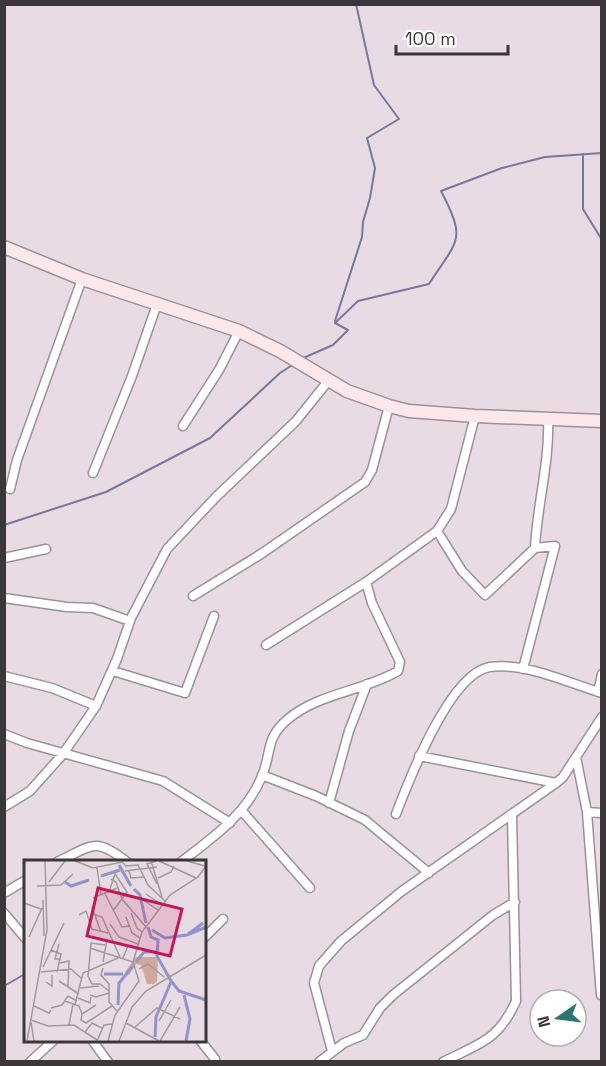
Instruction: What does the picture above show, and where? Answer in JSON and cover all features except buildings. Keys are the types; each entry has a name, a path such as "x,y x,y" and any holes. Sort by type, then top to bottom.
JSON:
{"main road":[{"path":"5,249 82,279 239,331 280,351 347,391 389,406 409,411 475,416 602,421"}],"street":[{"path":"10,489 25,437 82,279"},
{"path":"93,473 132,376 157,304"},
{"path":"183,426 219,370 239,331"},
{"path":"4,807 30,791 63,754 96,706 113,671 130,621 167,549 216,497 296,421 329,380"},
{"path":"193,596 261,554 365,482 372,471 389,406"},
{"path":"266,645 366,582 437,531 451,509 475,416"},
{"path":"535,548 536,519 548,450 548,418"},
{"path":"437,531 462,571 485,595 535,548 554,545 523,669"},
{"path":"4,558 46,549"},
{"path":"184,860 230,823 242,810 262,775 273,734 288,719 309,705 398,671 400,662 372,603 366,582"},
{"path":"4,598 67,607 93,608 130,621"},
{"path":"113,671 185,693 188,691 214,616"},
{"path":"396,814 419,756 442,714 462,688 479,672 488,667 523,669 600,692 602,674"},
{"path":"4,676 52,688 96,706"},
{"path":"329,803 349,731 367,684"},
{"path":"332,1051 314,983 319,966 341,941 402,891 556,783 602,717"},
{"path":"4,734 63,754 163,781 230,823"},
{"path":"419,756 556,783"},
{"path":"576,757 587,812 601,995"},
{"path":"262,775 365,820 429,873"},
{"path":"242,810 310,888"},
{"path":"587,812 602,813"},
{"path":"443,1062 489,1039 507,1023 516,1000 512,816"},
{"path":"61,860 97,844 108,847 124,860"},
{"path":"4,893 24,881"},
{"path":"319,1062 332,1051 363,1035 380,1008 393,995 493,915 515,902"},
{"path":"4,913 24,937"},
{"path":"206,936 223,919"},
{"path":"4,930 12,924"},
{"path":"30,1062 53,1042"},
{"path":"93,1042 108,1062"},
{"path":"201,1042 215,1059"}],"waterway":[{"path":"335,321 362,237 363,222 370,198 375,168 367,138 399,119 374,85 356,4"},
{"path":"301,359 333,345 348,330 335,323 358,301 429,284 447,258 456,239 454,220 441,191 502,168 545,157 602,153"},
{"path":"583,154 583,209 602,240"},
{"path":"4,525 106,492 210,438 280,373 294,364"},
{"path":"4,986 24,975"}]}
